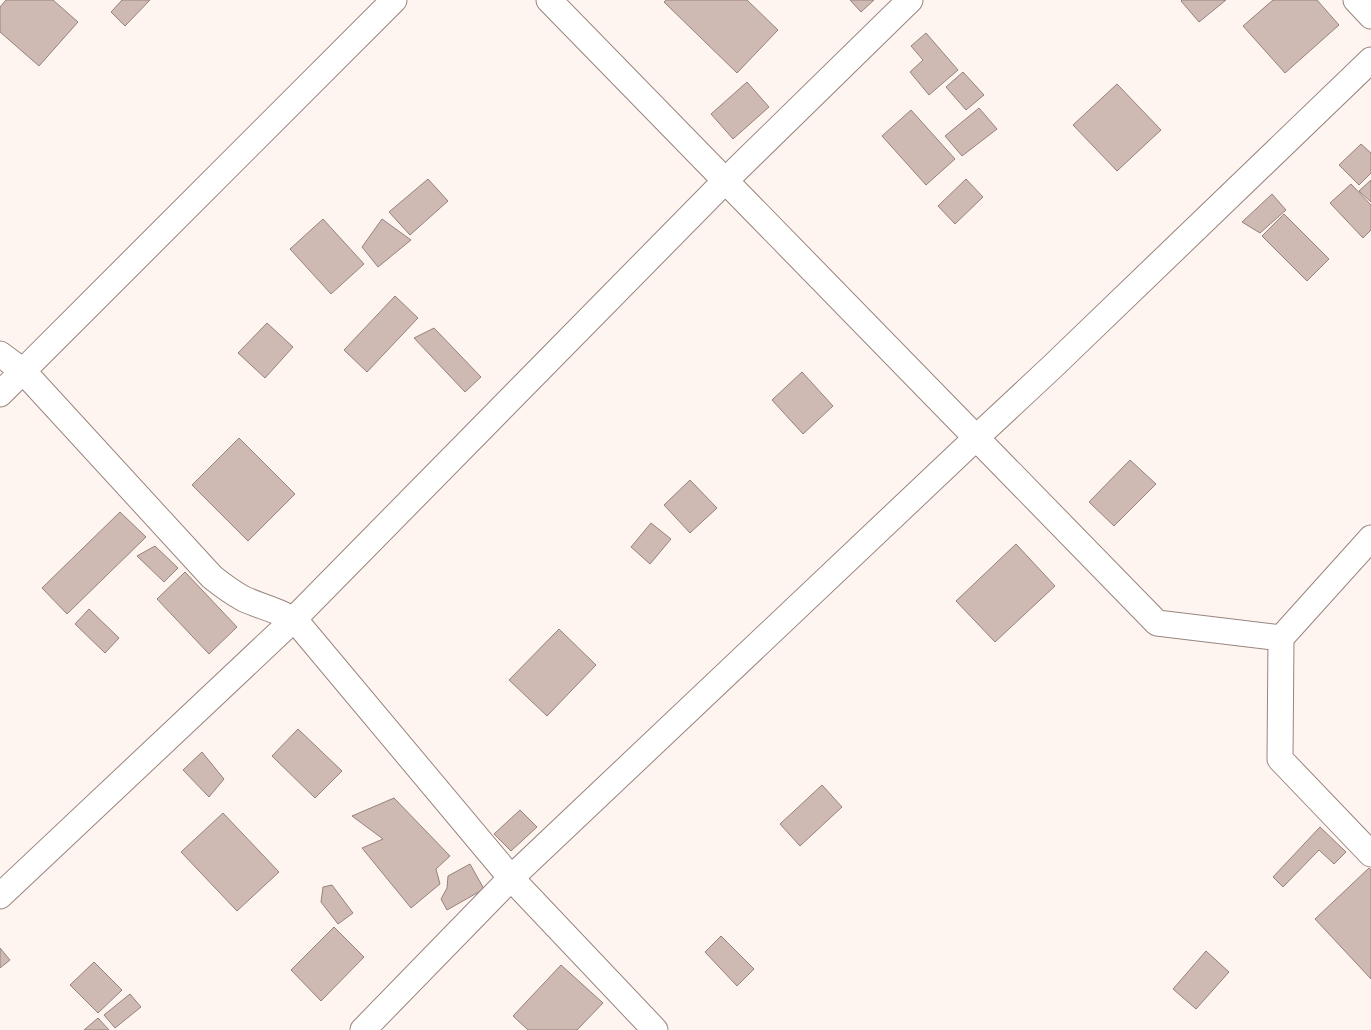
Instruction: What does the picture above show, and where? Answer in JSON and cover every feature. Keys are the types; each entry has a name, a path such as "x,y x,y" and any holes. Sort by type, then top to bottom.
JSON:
{"street":[{"path":"0,394 394,0"},
{"path":"549,0 1157,623 1281,638"},
{"path":"0,896 293,620 726,180 910,0"},
{"path":"1356,0 1371,16"},
{"path":"364,1030 511,878 1052,367 1371,60"},
{"path":"0,354 24,371 212,577 244,598 293,620 511,878 655,1030"},
{"path":"1371,538 1281,638 1280,759 1371,854"}],"building":[{"path":"6,0 53,0 78,22 39,66 0,32 0,7"},
{"path":"122,0 150,0 125,26 111,12"},
{"path":"666,0 747,0 778,30 737,73 664,2"},
{"path":"850,0 874,0 861,12"},
{"path":"1182,0 1226,0 1199,22"},
{"path":"1273,0 1317,0 1339,25 1285,73 1243,26"},
{"path":"926,33 958,70 929,95 910,72 923,60 911,46"},
{"path":"963,72 984,95 966,110 946,87"},
{"path":"747,82 769,107 733,139 711,114"},
{"path":"1117,84 1161,130 1117,171 1073,125"},
{"path":"979,108 997,129 962,156 945,136"},
{"path":"911,110 955,159 926,185 882,136"},
{"path":"1361,144 1371,153 1371,173 1359,185 1339,165"},
{"path":"428,179 448,201 410,235 389,212"},
{"path":"966,179 983,197 955,224 938,206"},
{"path":"1371,180 1371,202 1359,191"},
{"path":"1351,184 1371,205 1371,230 1363,238 1330,203"},
{"path":"1272,194 1286,210 1260,233 1242,222"},
{"path":"1284,214 1329,259 1307,281 1262,236"},
{"path":"323,219 364,264 331,294 290,249"},
{"path":"382,219 411,240 378,267 362,247"},
{"path":"395,296 418,318 367,372 344,350"},
{"path":"267,323 293,347 265,378 238,353"},
{"path":"434,328 481,377 465,392 414,338"},
{"path":"802,372 833,406 803,434 772,400"},
{"path":"239,438 295,494 248,541 192,485"},
{"path":"1130,460 1156,484 1114,526 1089,502"},
{"path":"690,480 717,508 690,533 664,505"},
{"path":"120,512 146,537 67,614 42,588"},
{"path":"651,523 671,539 650,564 631,547"},
{"path":"1016,544 1055,586 995,642 956,601"},
{"path":"155,546 178,568 164,582 137,556"},
{"path":"185,572 237,627 209,654 157,599"},
{"path":"89,609 119,638 105,653 75,624"},
{"path":"559,629 596,665 547,716 509,680"},
{"path":"298,729 342,771 315,798 272,756"},
{"path":"202,752 224,779 209,797 183,770"},
{"path":"822,785 842,807 800,846 780,824"},
{"path":"394,798 450,856 436,869 440,884 411,908 362,848 383,839 352,816"},
{"path":"520,810 537,827 511,851 494,834"},
{"path":"223,813 279,872 237,911 181,852"},
{"path":"1320,827 1346,852 1334,864 1319,850 1283,887 1273,877"},
{"path":"470,864 484,889 447,910 441,899 447,888 448,876"},
{"path":"1369,868 1371,870 1371,979 1315,919"},
{"path":"332,885 353,913 338,924 321,902 323,887"},
{"path":"334,927 364,957 321,1001 291,970"},
{"path":"721,936 754,969 737,986 705,952"},
{"path":"0,948 10,960 0,968"},
{"path":"1206,951 1229,972 1196,1009 1173,989"},
{"path":"94,962 122,990 98,1013 70,985"},
{"path":"561,965 603,1003 577,1030 528,1030 513,1016"},
{"path":"130,994 141,1007 115,1028 104,1015"},
{"path":"98,1018 109,1030 84,1030"}]}
